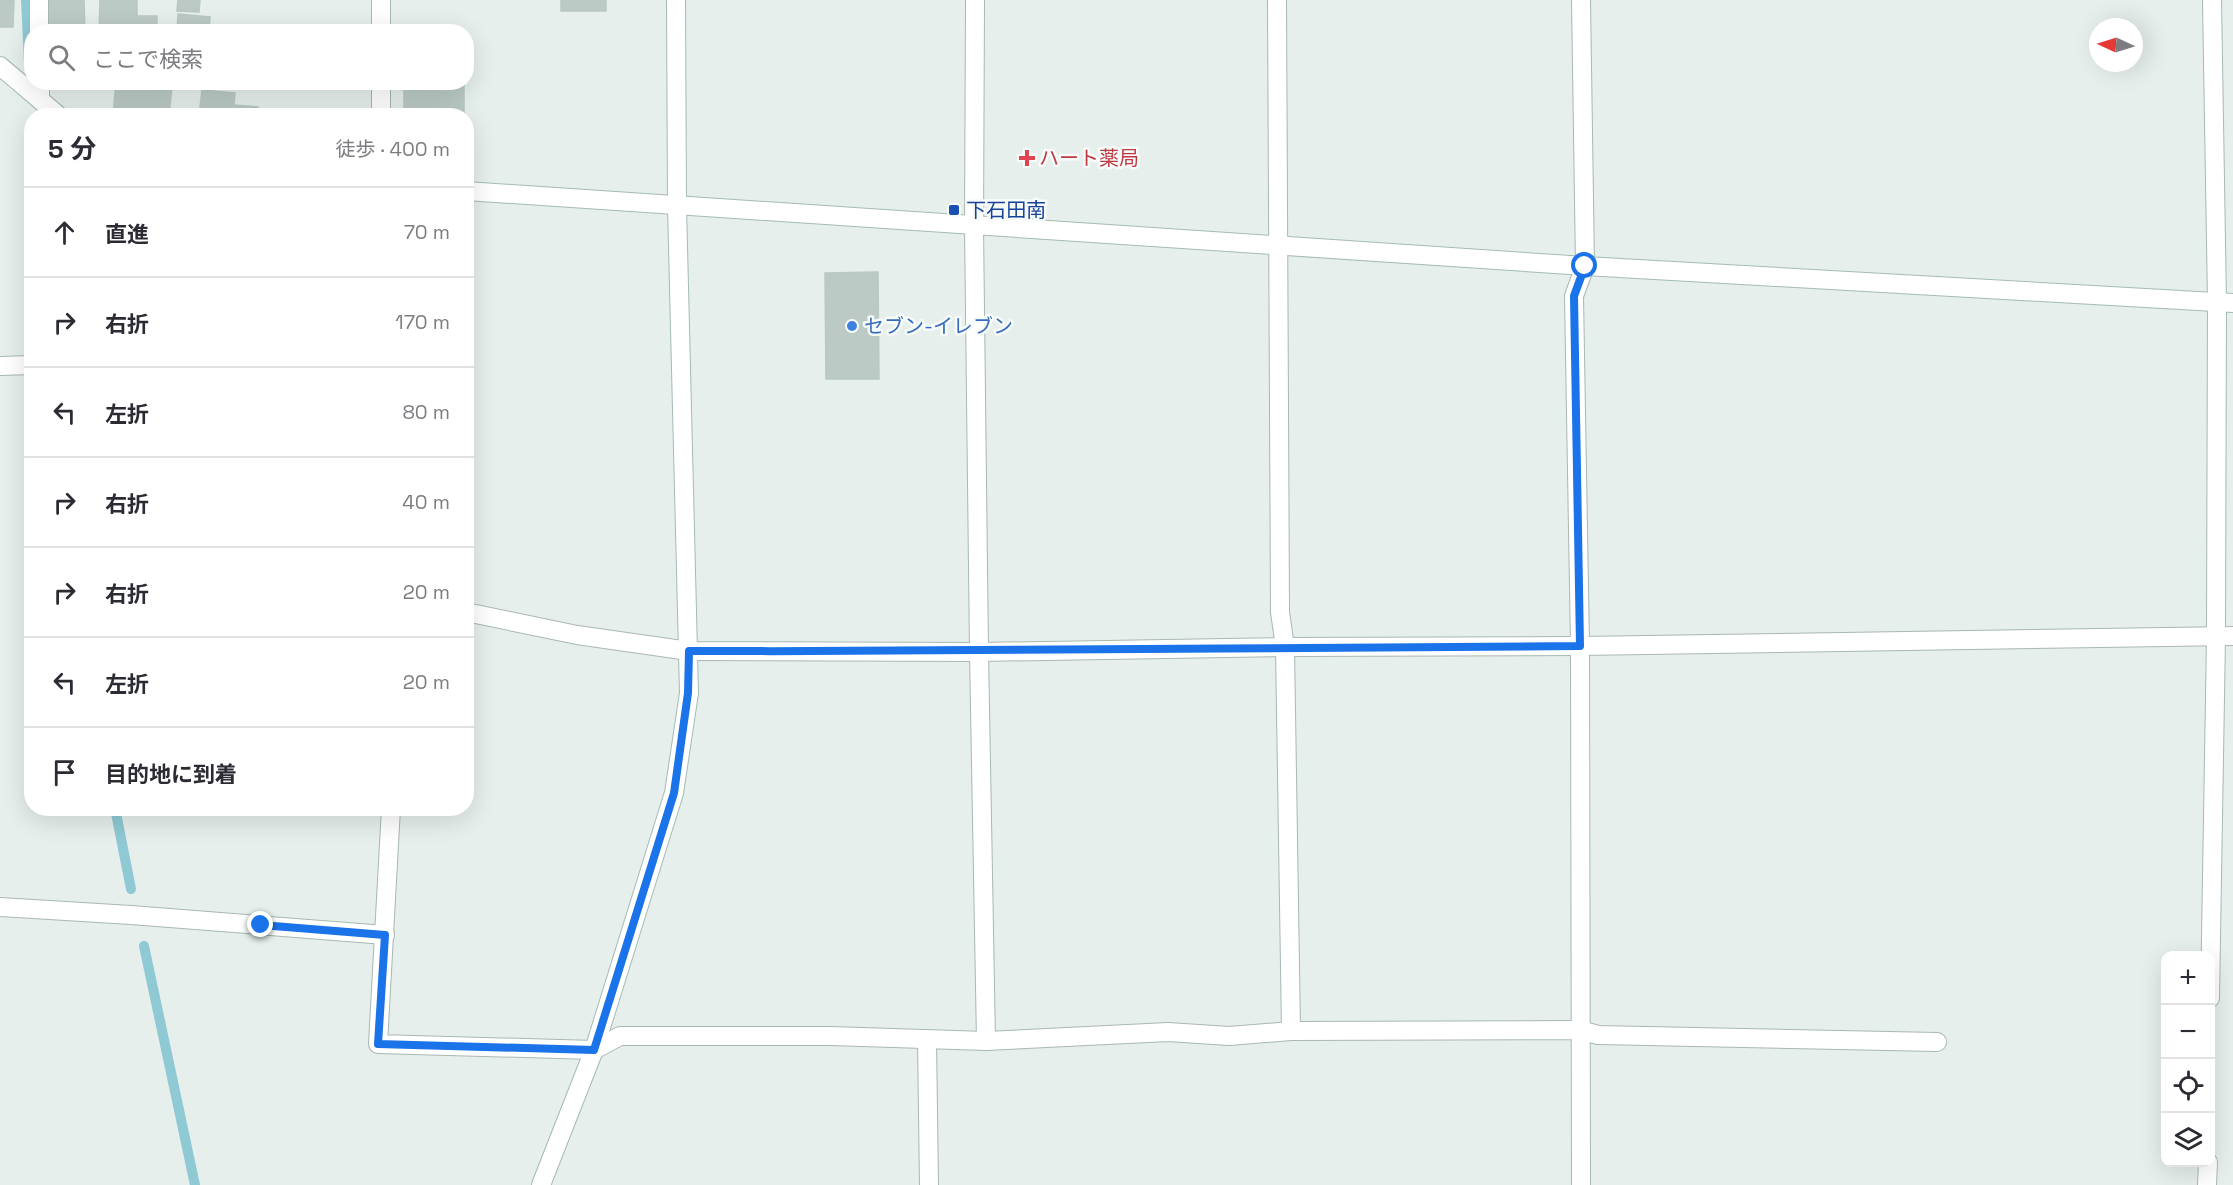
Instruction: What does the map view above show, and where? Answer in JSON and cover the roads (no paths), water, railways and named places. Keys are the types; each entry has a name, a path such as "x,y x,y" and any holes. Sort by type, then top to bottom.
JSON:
{"street":[{"path":"39,0 39,24"},
{"path":"381,0 381,24"},
{"path":"541,1185 594,1050 674,793 688,693 689,651 677,206 676,0"},
{"path":"975,0 974,226 986,1041"},
{"path":"1277,0 1280,612 1285,647 1291,1031"},
{"path":"1581,0 1585,266 1574,296 1580,646 1581,1185"},
{"path":"2212,0 2225,302 2225,636 2213,951"},
{"path":"0,66 24,81"},
{"path":"381,90 381,108"},
{"path":"40,91 53,108"},
{"path":"474,192 1585,266 2225,302"},
{"path":"0,366 24,365"},
{"path":"474,614 577,634 689,651 979,652 2225,636"},
{"path":"391,816 378,1044 594,1050 620,1036 831,1036 986,1041 1168,1032 1228,1036 1291,1031 1580,1030 1598,1035 1937,1042"},
{"path":"0,907 385,935"},
{"path":"927,1040 929,1185"},
{"path":"2208,1167 2208,1185"}],"waterway":[{"path":"26,0 27,24"},
{"path":"117,816 131,889"},
{"path":"144,946 195,1185"}],"place":[{"name":"ハート薬局","path":"1027,158"},
{"name":"下石田南","path":"954,210"},
{"name":"セブン-イレブン","path":"852,326"}]}
